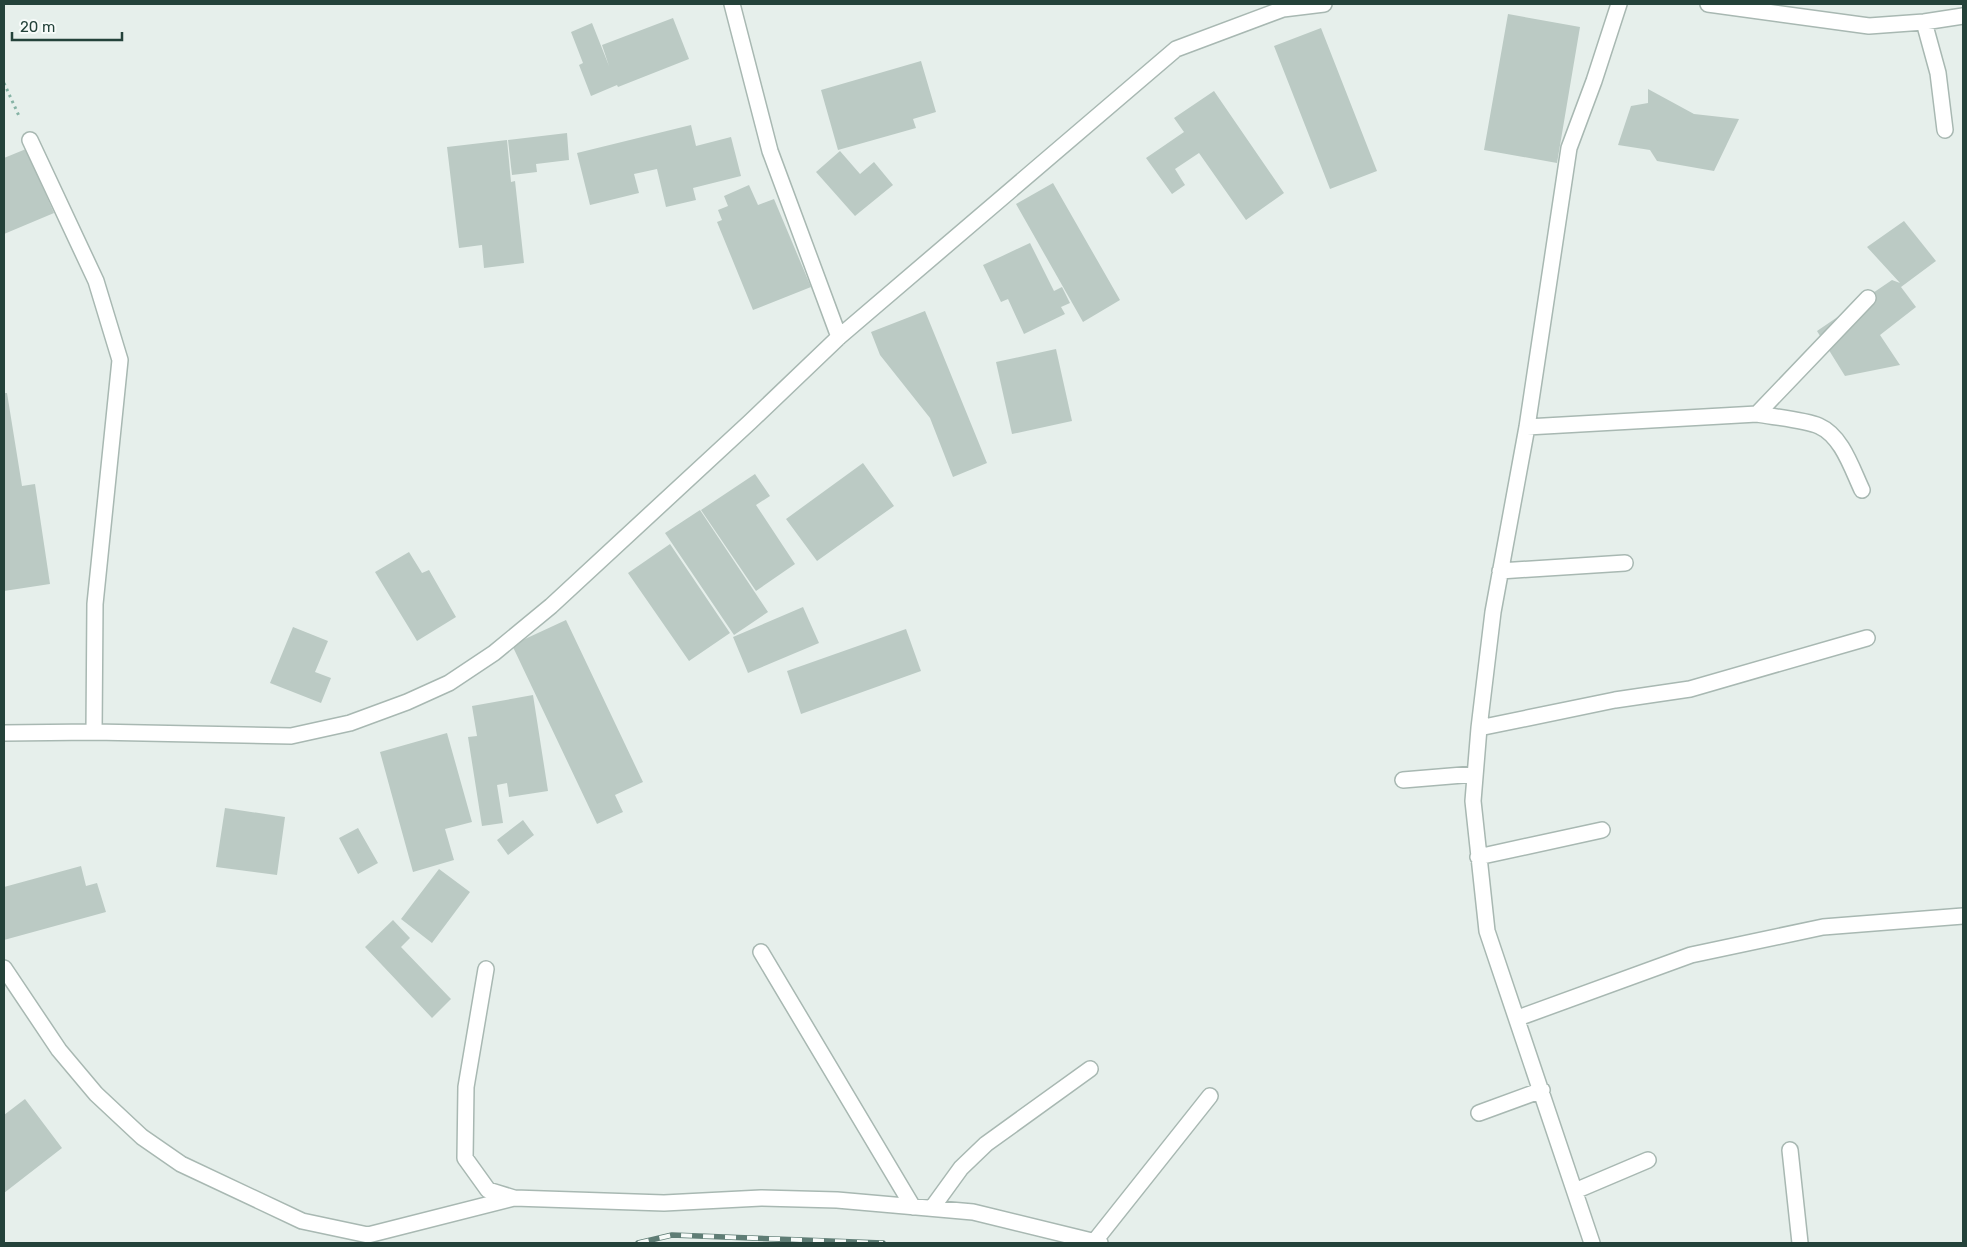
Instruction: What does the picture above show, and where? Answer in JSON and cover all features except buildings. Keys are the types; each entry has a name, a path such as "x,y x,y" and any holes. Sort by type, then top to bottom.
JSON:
{"street":[{"path":"732,4 770,151 839,337"},
{"path":"4,734 94,732 291,736 350,722 407,702 449,683 494,653 551,606 839,337 1176,49 1283,10 1324,4"},
{"path":"1592,1243 1518,1018 1487,931 1473,801 1478,728 1500,571 1527,427 1569,148 1594,81 1619,4"},
{"path":"1708,4 1869,26 1924,22 1963,16"},
{"path":"1924,22 1938,73 1945,130"},
{"path":"30,140 96,281 120,360 95,604 94,732"},
{"path":"1757,414 1868,298"},
{"path":"1527,427 1757,414 1819,426 1829,432 1838,443 1862,490"},
{"path":"1500,571 1624,563"},
{"path":"1478,728 1615,700 1690,689 1867,638"},
{"path":"1403,780 1475,774"},
{"path":"1478,857 1602,830"},
{"path":"1518,1018 1691,955 1823,927 1963,916"},
{"path":"761,952 913,1207"},
{"path":"4,968 59,1050 96,1094 142,1137 181,1164 302,1221 368,1235 514,1198"},
{"path":"486,969 466,1087 464,1158 488,1190 514,1198 664,1203 761,1198 837,1200 973,1212 1097,1242 1210,1096"},
{"path":"932,1208 961,1168 986,1144 1090,1069"},
{"path":"1479,1113 1542,1090"},
{"path":"1790,1150 1800,1243"},
{"path":"1575,1191 1648,1160"}],"path":[{"path":"4,83 30,140"}],"railway":[{"path":"638,1243 672,1235 883,1243"}]}
